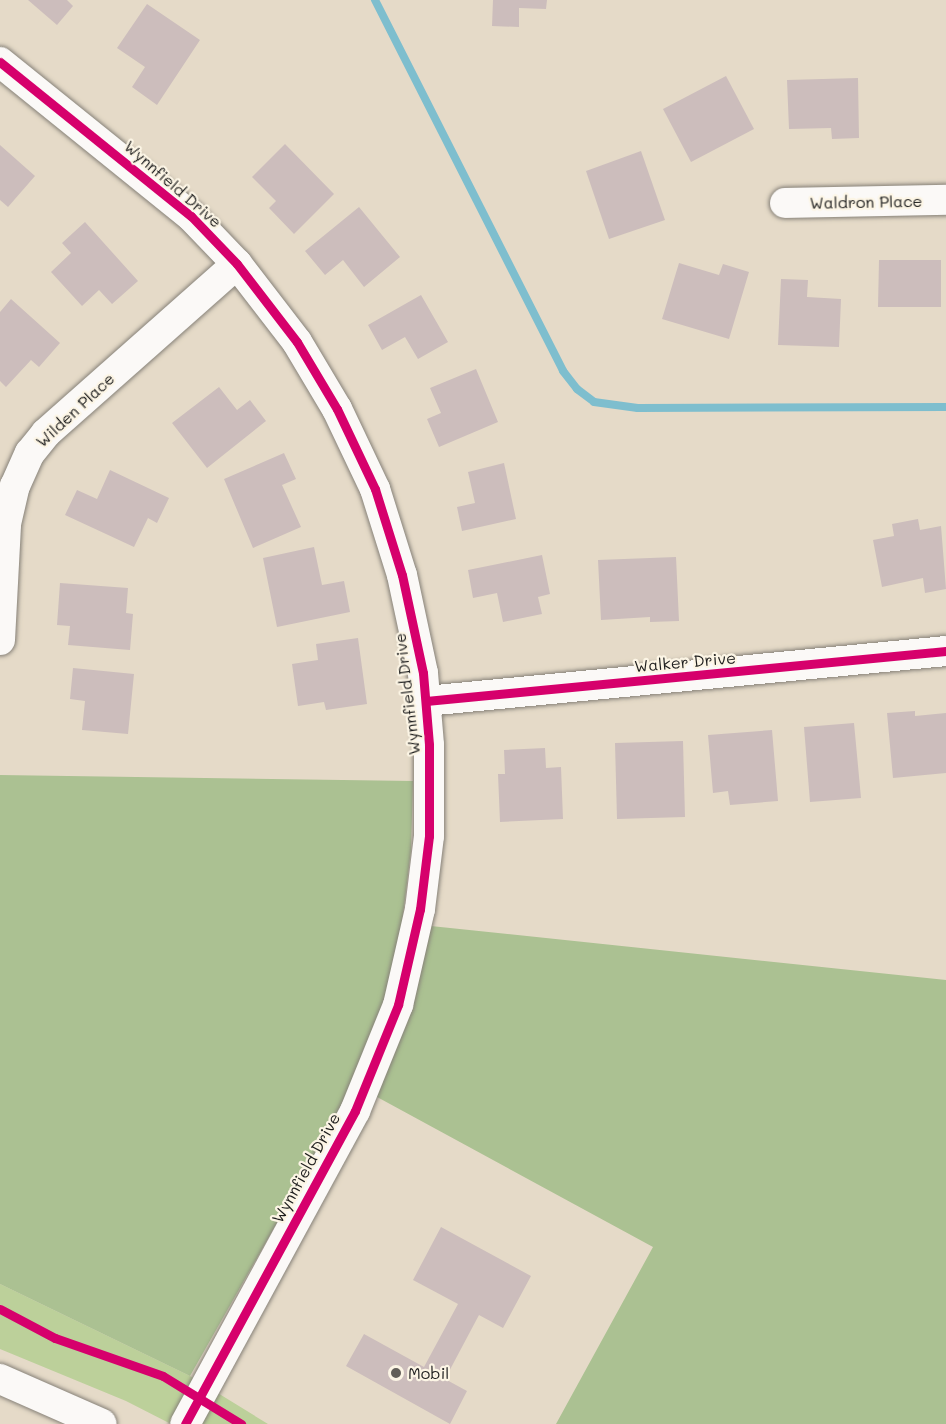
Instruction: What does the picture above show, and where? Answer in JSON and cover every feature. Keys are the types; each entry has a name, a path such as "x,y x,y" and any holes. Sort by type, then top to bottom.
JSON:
{"street":[{"name":"Wynnfield Drive","path":"0,62 155,185 237,264 310,362 364,463 402,575 426,701 430,778 427,861 415,934 390,1028 355,1111 185,1424"},
{"name":"Waldron Place","path":"785,203 946,200"},
{"name":"Wilden Place","path":"0,640 6,524 15,486 30,453 46,433 237,264"},
{"name":"Walker Drive","path":"426,701 946,651"},
{"path":"0,1379 102,1424"}],"green space":[{"path":"0,775 413,781 411,850 402,923 946,980 946,1424 556,1424 653,1247 355,1085 190,1376 0,1284"},
{"path":"0,1284 190,1376 268,1424 171,1424 126,1401 0,1349"}],"building":[{"path":"28,0 67,0 73,6 57,25"},
{"path":"493,0 547,0 546,9 519,8 519,27 492,26"},
{"path":"147,4 200,40 157,105 132,87 145,67 117,48"},
{"path":"726,76 754,129 691,162 663,109"},
{"path":"858,78 859,138 832,139 831,128 789,129 787,80"},
{"path":"285,144 334,194 294,234 269,208 276,201 252,177"},
{"path":"0,145 35,176 8,207 0,200"},
{"path":"641,151 665,220 609,239 586,171"},
{"path":"359,207 400,257 364,287 343,260 325,275 305,251"},
{"path":"85,222 138,281 112,304 99,290 82,306 51,272 71,253 62,243"},
{"path":"879,260 941,260 941,307 878,307"},
{"path":"679,263 719,275 723,264 749,272 729,339 662,319"},
{"path":"781,279 808,280 807,297 841,299 839,347 778,345"},
{"path":"421,295 448,342 418,359 405,337 382,350 368,325"},
{"path":"11,299 60,343 39,367 31,360 6,387 0,381 0,312"},
{"path":"476,369 498,422 439,447 427,419 441,413 430,388"},
{"path":"219,387 237,410 250,400 266,421 207,468 172,423"},
{"path":"284,453 296,479 282,485 301,527 253,548 224,479"},
{"path":"504,463 516,519 462,531 457,507 475,503 468,472"},
{"path":"110,470 169,498 157,523 148,518 134,547 65,515 77,490 97,499"},
{"path":"918,519 920,530 941,526 946,589 925,593 923,578 882,587 873,540 894,536 892,524"},
{"path":"314,547 322,585 344,581 350,612 277,627 263,558"},
{"path":"542,555 550,594 538,597 542,614 503,622 497,593 473,598 468,570"},
{"path":"676,557 679,621 650,622 650,617 601,620 598,560"},
{"path":"60,583 128,588 126,613 133,614 130,650 68,645 70,626 57,625"},
{"path":"358,638 367,704 326,710 324,702 298,706 292,664 318,660 316,644"},
{"path":"73,668 134,674 128,734 82,730 85,701 70,699"},
{"path":"915,711 915,716 946,713 946,773 893,778 887,713"},
{"path":"854,723 861,798 810,802 804,727"},
{"path":"772,730 778,801 730,805 728,791 713,793 708,735"},
{"path":"683,741 685,817 617,819 615,743"},
{"path":"545,748 546,768 561,767 563,819 500,822 498,774 505,774 504,750"},
{"path":"441,1227 531,1276 503,1328 479,1315 445,1379 467,1391 450,1424 346,1366 364,1334 424,1367 458,1304 413,1280"}],"waterway":[{"path":"375,0 563,371 577,389 594,402 638,408 946,407"}],"cycle path":[{"path":"0,62 191,216 237,264 297,342 337,409 375,489 402,575 423,673 429,745 429,836 420,909 398,1005 355,1111 185,1424"},
{"path":"426,701 946,651"},
{"path":"0,1309 55,1338 163,1376 241,1424"}],"place":[{"name":"Mobil","path":"396,1373"}]}
